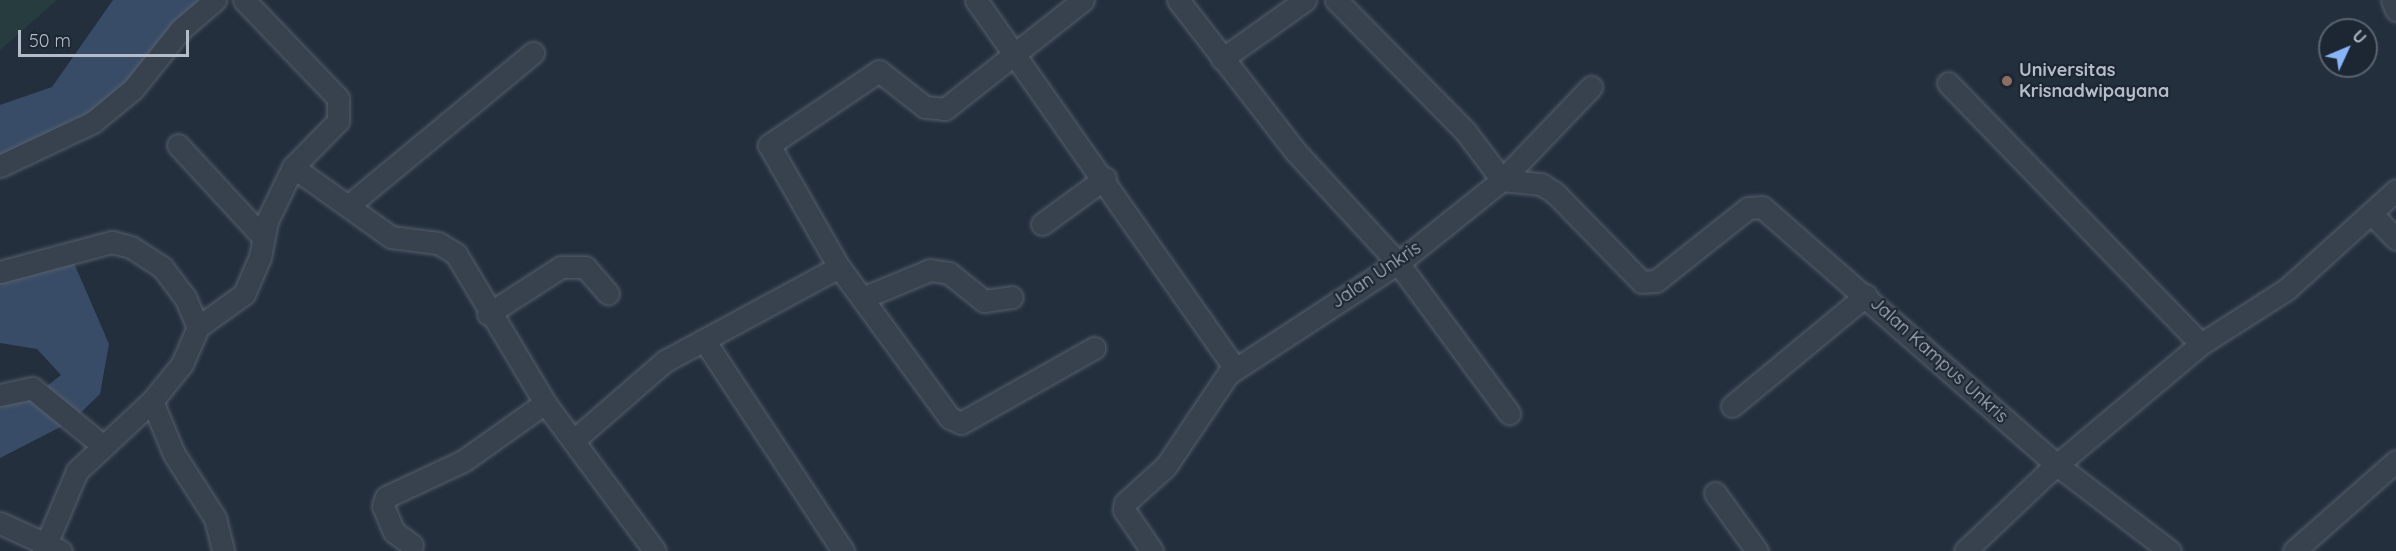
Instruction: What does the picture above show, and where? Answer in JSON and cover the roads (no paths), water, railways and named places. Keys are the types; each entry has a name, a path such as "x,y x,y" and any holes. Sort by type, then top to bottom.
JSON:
{"street":[{"path":"0,166 93,122 133,89 181,29 215,0"},
{"path":"0,523 50,548 77,471 152,401 182,364 198,327 244,294 261,257 263,237 293,167 338,121 338,98 244,0"},
{"path":"976,0 1016,52 1105,178 1234,366"},
{"path":"1083,0 945,109 925,107 879,71 773,139 771,154 838,267 865,297 939,407 961,423 1094,348"},
{"path":"1178,0 1296,152 1398,263 1509,413"},
{"path":"1222,59 1305,0"},
{"path":"1336,0 1465,132 1502,180"},
{"path":"2392,0 2396,10"},
{"path":"349,205 533,53"},
{"path":"1948,83 2201,345"},
{"name":"Jalan Unkris","path":"1152,551 1124,510 1125,503 1166,466 1234,366 1398,263 1502,180 1591,87"},
{"path":"178,145 263,237"},
{"path":"293,167 391,237 448,246 471,275 488,314 545,404 655,551"},
{"path":"1042,224 1105,178"},
{"name":"Jalan Kampus Unkris","path":"1502,180 1541,184 1555,193 1642,282 1656,281 1756,205 1866,295 2057,465 2170,551"},
{"path":"1965,551 2057,465 2201,345 2286,289 2396,190"},
{"path":"2371,213 2396,239"},
{"path":"0,272 112,242 131,247 162,267 185,297 198,327"},
{"path":"488,314 572,265 585,267 608,292"},
{"path":"574,440 666,361 838,267"},
{"path":"865,297 930,270 949,273 984,301 1000,303 1012,297"},
{"path":"1732,406 1866,295"},
{"path":"704,340 843,551"},
{"path":"0,395 32,388 103,446"},
{"path":"152,401 174,454 215,518 224,551"},
{"path":"412,545 394,532 382,506 386,497 463,461 545,404"},
{"path":"2294,551 2396,461"},
{"path":"1715,493 1757,551"}],"water":[{"path":"113,0 215,0 133,89 0,165 0,105 52,87"},
{"path":"70,254 109,344 100,394 72,421 0,458 0,395 38,393 61,375 37,349 0,343 0,272"}],"place":[{"name":"Universitas Krisnadwipayana","path":"2007,81"}]}
